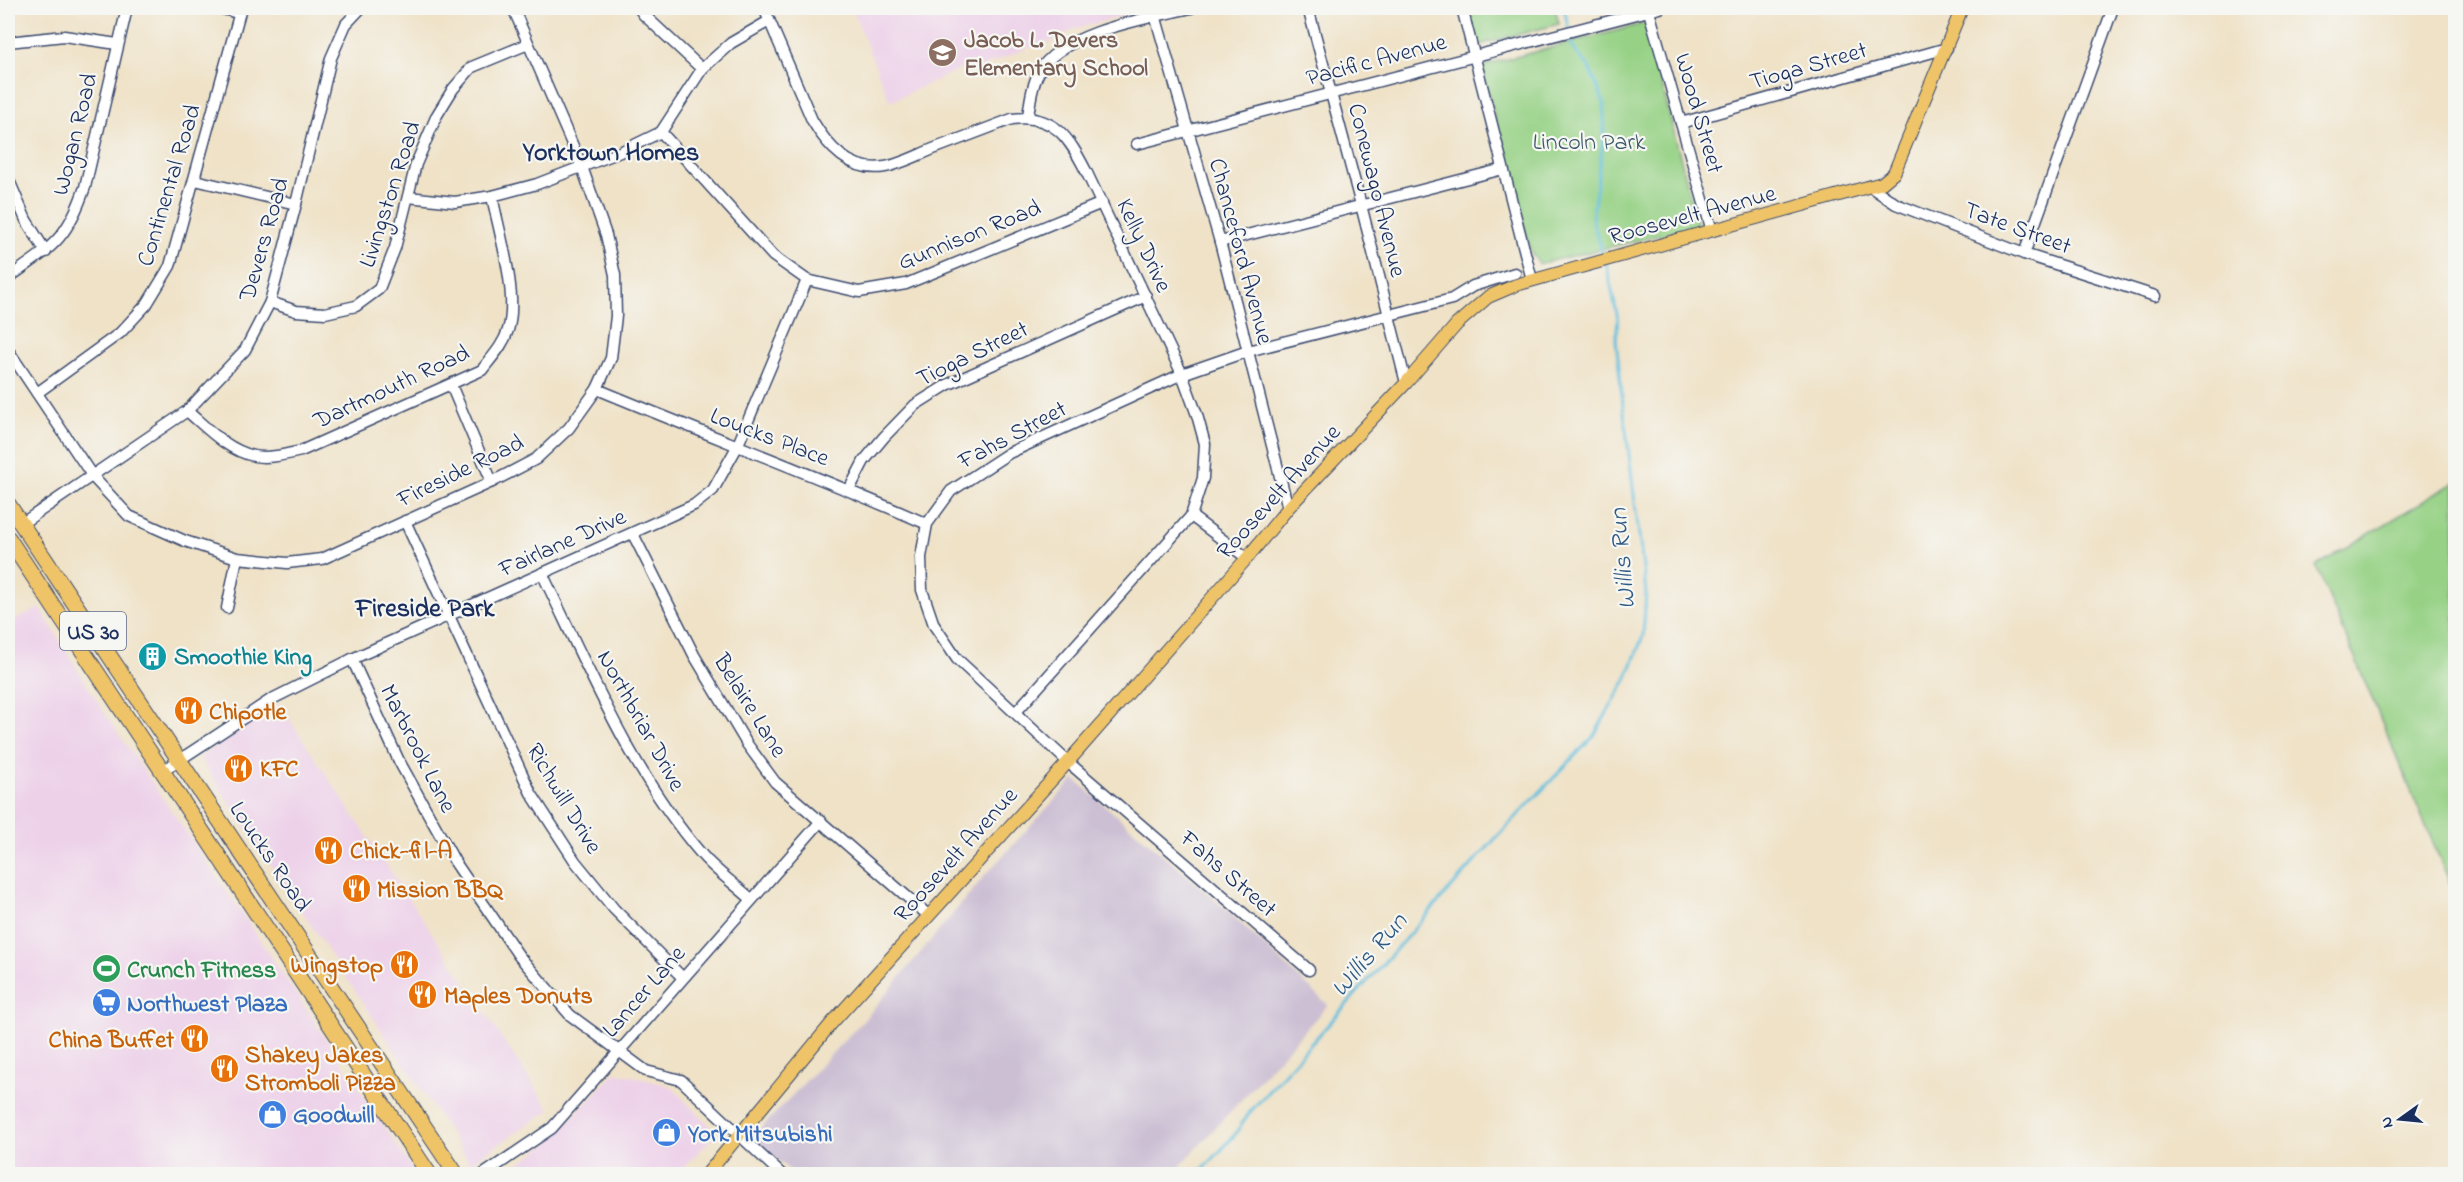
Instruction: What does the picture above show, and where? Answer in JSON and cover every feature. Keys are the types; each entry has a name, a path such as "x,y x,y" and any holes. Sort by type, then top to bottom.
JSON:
{"highway":[{"name":"Loucks Road","path":"8,504 456,1174"},
{"name":"Loucks Road","path":"8,538 429,1174"}],"main road":[{"name":"Roosevelt Avenue","path":"707,1174 831,1024 1068,762 1288,508 1406,383 1456,324 1488,297 1532,280 1882,183 1894,173 1962,8"}],"street":[{"name":"Wogan Road","path":"8,278 46,252 65,233 77,209 85,187 127,8"},
{"path":"219,8 239,10"},
{"name":"Devers Road","path":"21,524 187,411 246,350 270,302 331,58 346,24 361,8"},
{"name":"Fireside Road","path":"8,350 93,477 129,516 185,541 237,558 286,563 322,559 492,482 536,459 569,428 597,389 610,358 616,316 615,275 606,235 582,167 513,8"},
{"path":"639,8 702,69"},
{"path":"764,8 821,136 834,151 863,167 886,167 1012,119 1028,117 1033,86 1040,70 1052,55 1084,37 1154,12 1191,8"},
{"name":"Conewago Avenue","path":"1308,8 1406,383"},
{"path":"1462,8 1532,280"},
{"name":"Pacific Avenue","path":"1137,144 1652,8"},
{"name":"Wood Street","path":"1652,8 1681,123 1712,231"},
{"path":"2024,254 2113,8"},
{"name":"Continental Road","path":"37,393 120,333 147,304 170,266 239,10"},
{"name":"Chanceford Avenue","path":"1154,12 1220,242 1288,508"},
{"path":"408,197 455,202 492,196 537,184 620,152 661,132 702,69 731,43 769,21"},
{"path":"8,42 64,36 117,44"},
{"name":"Livingston Road","path":"270,302 296,310 325,313 356,306 379,289 395,248 416,164 437,115 453,89 472,67 528,44"},
{"name":"Tioga Street","path":"1681,123 1947,48"},
{"name":"Kelly Drive","path":"1016,712 1191,516 1203,478 1205,444 1182,374 1076,151 1059,128 1028,117"},
{"name":"Gunnison Road","path":"661,132 773,256 807,280 859,292 906,284 1102,203"},
{"path":"1220,242 1503,169"},
{"path":"8,178 26,220 46,252"},
{"path":"195,180 296,204"},
{"name":"Tate Street","path":"1871,187 1896,204 2024,254 2155,296"},
{"name":"Dartmouth Road","path":"187,411 222,441 254,456 277,456 301,451 451,386 482,370 500,348 508,329 513,302 492,196"},
{"name":"Fahs Street","path":"1309,970 1068,762 957,659 934,625 922,590 921,557 927,524 951,491 1009,453 1182,374 1248,351 1452,299 1473,286 1515,273"},
{"name":"Fairlane Drive","path":"161,772 272,699 352,659 694,505 713,490 737,447 807,280"},
{"name":"Tioga Street","path":"849,490 864,461 915,405 947,385 1146,296"},
{"path":"451,386 492,482"},
{"name":"Loucks Place","path":"597,389 849,490 927,524"},
{"path":"1191,516 1247,558"},
{"name":"Richwill Drive","path":"405,521 447,616 531,793 569,851 614,909 682,977"},
{"name":"Belaire Lane","path":"633,534 694,655 747,744 775,782 928,915"},
{"path":"227,608 237,558"},
{"name":"Northbriar Drive","path":"542,573 621,736 665,806 704,857 752,899"},
{"name":"Marbrook Lane","path":"352,659 399,761 455,862 519,956 570,1015 646,1071 681,1080 781,1174"},
{"name":"Lancer Lane","path":"484,1174 552,1128 821,821"}],"shaded area":[{"name":"Jacob L. Devers Elementary School","path":"852,8 1144,8 1145,10 1075,29 1054,39 1049,44 1047,40 977,69 974,62 890,102"},
{"name":"Northwest Plaza","path":"40,608 105,714 416,1174 8,1174 8,623"},
{"path":"279,704 550,1110 470,1163 199,757"},
{"path":"1074,779 1220,904 1328,1005 1173,1174 794,1174 752,1138 871,1012 987,873"},
{"path":"616,1072 670,1086 717,1133 678,1174 504,1174 548,1143"}],"green space":[{"path":"1467,8 1555,8 1559,24 1478,45"},
{"name":"Lincoln Park","path":"1646,23 1698,226 1539,264 1531,252 1481,66"},
{"path":"2455,482 2455,895 2316,566"}],"waterway":[{"name":"Willis Run","path":"1564,8 1573,48 1589,67 1604,103 1604,134 1592,219 1604,257"},
{"name":"Willis Run","path":"1199,1174 1234,1136 1249,1113 1495,839 1593,737 1626,680 1643,636 1646,592 1616,340 1618,319 1606,263"}],"place":[{"name":"Jacob L. Devers Elementary School","path":"943,53"},
{"name":"Smoothie King","path":"153,656"},
{"name":"Chipotle","path":"188,711"},
{"name":"KFC","path":"239,768"},
{"name":"Chick-fil-A","path":"329,850"},
{"name":"Mission BBQ","path":"356,889"},
{"name":"Wingstop","path":"404,964"},
{"name":"Crunch Fitness","path":"106,969"},
{"name":"Maples Donuts","path":"423,995"},
{"name":"Northwest Plaza","path":"106,1003"},
{"name":"China Buffet","path":"195,1039"},
{"name":"Shakey Jakes Stromboli Pizza","path":"224,1068"},
{"name":"Goodwill","path":"272,1114"},
{"name":"York Mitsubishi","path":"667,1133"}],"district":[{"name":"Yorktown Homes","path":"611,151"},
{"name":"Fireside Park","path":"425,607"}]}
